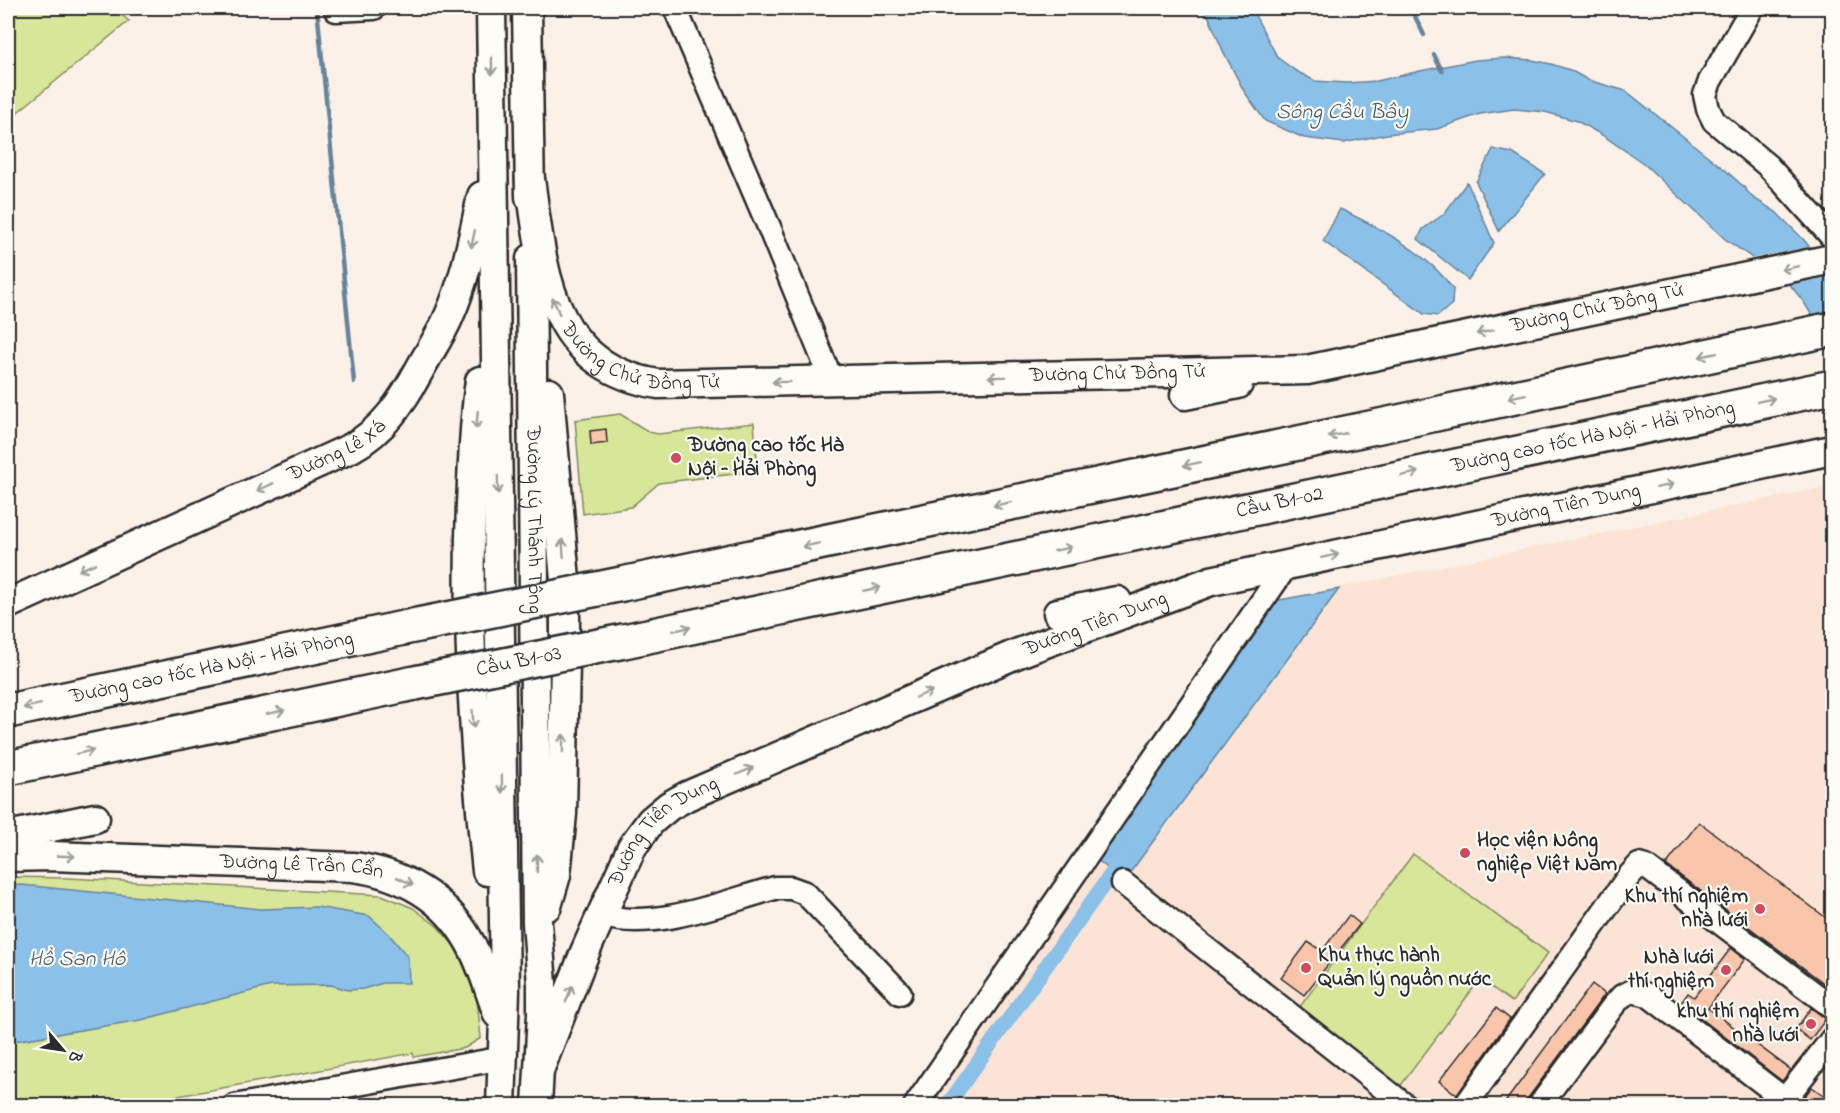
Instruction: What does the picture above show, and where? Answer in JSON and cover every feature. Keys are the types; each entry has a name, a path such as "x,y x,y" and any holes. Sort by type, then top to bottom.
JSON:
{"highway":[{"name":"Đường cao tốc Hà Nội – Hải Phòng","path":"8,711 1394,423 1819,331"},
{"name":"Đường cao tốc Hà Nội – Hải Phòng","path":"1353,486 1833,387"},
{"name":"Cầu B1-02","path":"624,641 1207,519 1353,486"},
{"name":"Cầu B1-03","path":"8,768 624,641"}],"main road":[{"path":"491,8 495,321 480,384 471,490 469,598 473,718 481,818 492,910 505,951 501,1106"},
{"path":"527,8 532,323 548,382 565,580 562,814 556,875 549,902 537,923 542,984 537,1106"},
{"name":"Đường Lê Xá","path":"8,604 351,448 386,422 417,374 448,317 459,290 472,244 493,141"},
{"name":"Đường Chử Đồng Tử","path":"530,179 541,257 554,304 573,337 600,363 627,376 658,384 1307,370 1748,277 1832,252"},
{"path":"1185,395 1307,370"},
{"name":"Đường Tiên Dung","path":"540,1068 601,915 637,838 651,821 678,801 1016,654 1211,581 1833,450"},
{"path":"1058,613 1211,581"},
{"path":"8,836 95,818"},
{"name":"Đường Lê Trần Cẩn","path":"8,857 50,855 353,867 387,873 402,879 431,897 452,916 463,931 479,960 504,1046"}],"street":[{"path":"336,10 374,8"},
{"path":"675,8 832,381"},
{"path":"1752,8 1710,81 1705,95 1708,109 1714,121 1768,166 1832,252"},
{"path":"915,1106 1287,565"},
{"path":"1465,1106 1629,876 1639,866 1649,869 1833,1007"},
{"path":"1476,1106 1649,869"},
{"path":"1123,883 1406,1106"},
{"path":"601,915 627,921 665,918 775,888 791,888 806,893 900,993"},
{"path":"1539,1106 1613,1006 1622,996 1632,990 1648,995 1789,1102 1833,1039"},
{"path":"234,1106 504,1046"}],"shaded area":[{"name":"Học viện Nông nghiệp Việt Nam","path":"1830,486 1832,488 1832,1105 922,1106 1274,601"}],"green space":[{"path":"8,8 113,8 129,21 8,120"},
{"path":"620,414 649,432 658,434 754,423 758,471 659,483 631,507 583,514 575,420"},
{"path":"1413,854 1548,953 1512,1002 1480,979 1393,1096 1293,1016"},
{"path":"8,877 68,878 382,895 413,908 437,926 456,948 476,990 481,1038 465,1048 414,1057 413,1053 129,1105 8,1106"}],"water":[{"name":"Sông Cầu Bây","path":"1205,8 1251,8 1278,58 1315,81 1347,83 1377,81 1476,60 1504,58 1551,64 1570,70 1588,80 1626,91 1724,169 1752,197 1776,212 1804,240 1832,275 1832,347 1803,301 1775,266 1761,264 1725,239 1643,163 1577,121 1545,112 1514,109 1480,114 1437,129 1387,134 1344,143 1304,138 1265,121 1244,91 1223,51"},
{"path":"1493,149 1512,153 1545,174 1499,231 1476,182"},
{"path":"1467,182 1494,243 1468,280 1418,239 1423,229 1444,214"},
{"path":"1340,209 1387,233 1430,264 1453,289 1452,304 1438,316 1424,314 1323,241"},
{"path":"1339,589 1124,881 1091,855 1274,601"},
{"name":"Hồ San Hô","path":"22,885 261,909 317,907 369,916 388,933 408,957 409,983 383,983 363,989 348,990 331,985 271,986 141,1020 8,1042 8,886"}],"pier":[{"path":"1813,246 1832,270 1832,276 1787,285 1773,269 1760,267 1749,259"}],"building":[{"path":"606,429 607,443 591,445 590,431"},
{"name":"Khu thí nghiệm nhà lưới","path":"1699,822 1833,923 1833,990 1666,865"},
{"name":"Khu thực hành Quản lý nguồn nước","path":"1349,915 1360,924 1304,995 1281,978 1308,942 1322,951"},
{"path":"1731,948 1745,959 1708,1008 1791,1070 1782,1081 1681,1003 1688,993 1694,997"},
{"path":"1592,984 1605,994 1528,1098 1526,1106 1512,1106 1506,1101"},
{"path":"1496,1008 1510,1019 1457,1095 1439,1081"},
{"name":"khu thí nghiệm nhà lưới","path":"1811,1008 1826,1019 1810,1040 1796,1029"},
{"path":"1812,1087 1833,1102 1833,1106 1813,1106 1804,1099"}],"waterway":[{"path":"317,8 354,382"},
{"path":"1411,8 1424,35"},
{"path":"1434,55 1442,71"},
{"path":"947,1106 1124,856"}],"place":[{"name":"Đường cao tốc Hà Nội – Hải Phòng","path":"676,458"},
{"name":"Học viện Nông nghiệp Việt Nam","path":"1465,853"},
{"name":"Khu thí nghiệm nhà lưới","path":"1760,909"},
{"name":"Khu thực hành Quản lý nguồn nước","path":"1306,968"},
{"name":"Nhà lưới thí nghiệm","path":"1726,970"},
{"name":"khu thí nghiệm nhà lưới","path":"1811,1024"}]}
